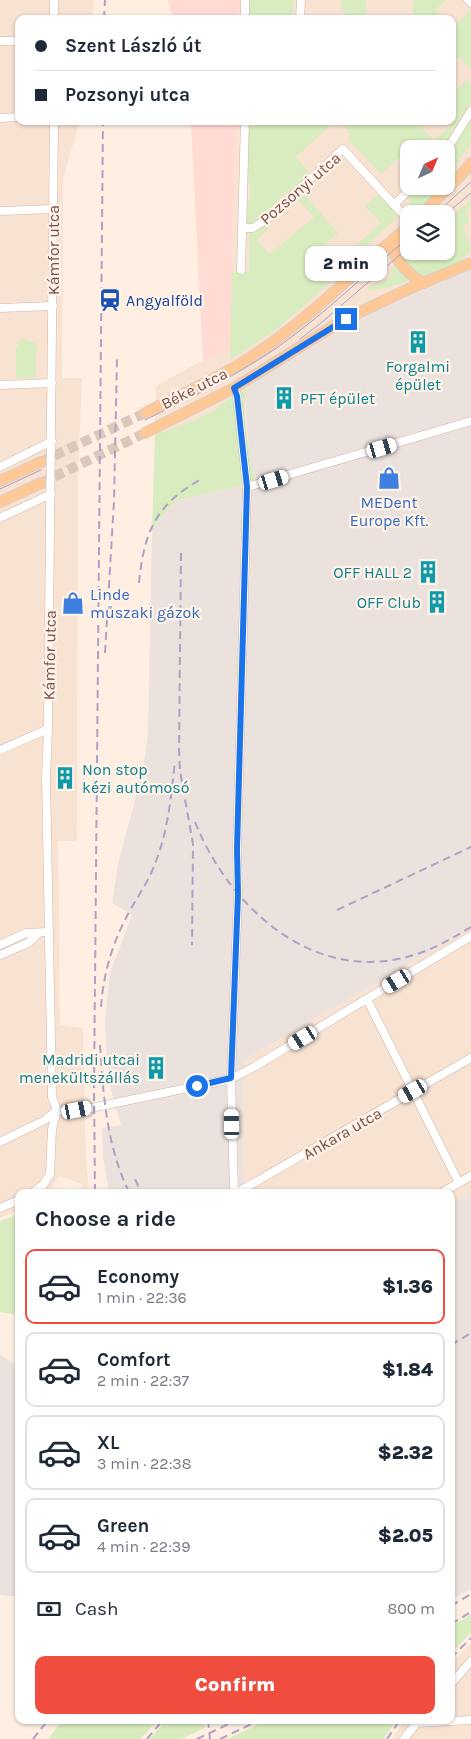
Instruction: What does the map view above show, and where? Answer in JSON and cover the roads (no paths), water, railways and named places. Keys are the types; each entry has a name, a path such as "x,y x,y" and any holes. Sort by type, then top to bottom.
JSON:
{"main road":[{"path":"431,205 471,163"},
{"name":"Béke utca","path":"145,413 200,387 264,348 305,317 400,235"},
{"path":"400,237 396,242 393,252 396,258 414,278 424,283"},
{"path":"234,388 346,319 471,263"},
{"name":"Béke utca","path":"145,433 234,388"},
{"path":"0,481 41,462"},
{"path":"0,502 41,483"}],"street":[{"path":"54,0 54,15"},
{"path":"245,0 245,15"},
{"path":"300,15 301,0"},
{"path":"468,0 471,3"},
{"path":"0,41 15,41"},
{"path":"453,140 471,111"},
{"path":"0,118 15,117"},
{"name":"Kámfor utca","path":"38,1189 50,1174 52,1129 57,1110 52,1097 46,778 52,442 54,125"},
{"path":"241,270 244,125"},
{"name":"Pozsonyi utca","path":"242,228 253,228 267,219 343,149 400,210"},
{"path":"394,204 404,195"},
{"path":"0,211 53,209"},
{"path":"0,308 53,306"},
{"path":"0,385 52,383"},
{"path":"234,388 237,396 247,487 237,849 238,894 231,1078 234,1189"},
{"path":"247,487 471,421"},
{"path":"0,467 52,442"},
{"path":"0,518 50,494"},
{"path":"0,750 48,729"},
{"path":"0,945 26,933 48,932"},
{"path":"0,955 28,943 39,933"},
{"path":"0,1142 45,1120 57,1110 67,1112 231,1078 254,1067 471,936"},
{"path":"367,999 459,1183"},
{"name":"Ankara utca","path":"243,1189 471,1058"},
{"path":"448,1189 471,1176"},
{"path":"0,1208 15,1202"},
{"path":"455,1679 471,1661"},
{"path":"455,1720 471,1720"},
{"path":"404,1739 416,1724"}],"tunnel":[{"path":"41,462 145,413"},
{"path":"41,483 145,433"}],"tram line":[{"path":"445,205 471,182"},
{"path":"455,206 471,193"},
{"path":"145,420 196,395 262,358 328,307 400,245"},
{"path":"300,339 400,255"},
{"path":"0,489 41,470"}],"railway":[{"path":"104,15 105,0"},
{"path":"95,1189 94,1087 103,125"},
{"path":"105,653 114,501 117,358"},
{"path":"139,583 144,548 155,521 174,498 203,478"},
{"path":"181,553 179,750 180,771 193,844 192,945"},
{"path":"101,1007 106,973 112,951 120,930 151,873 163,841 175,761"},
{"path":"195,822 209,852 227,880 249,906 274,928 301,945 332,957 364,962 408,957 445,942 471,927"},
{"path":"337,910 471,847"},
{"path":"100,1045 107,1120 116,1157 128,1189"},
{"path":"135,1179 140,1189"},
{"path":"455,1343 471,1333"},
{"path":"455,1604 471,1594"},
{"path":"455,1622 471,1612"},
{"path":"455,1654 471,1638"},
{"path":"33,1739 45,1724"},
{"path":"147,1739 160,1724"},
{"path":"208,1724 210,1739"},
{"path":"197,1739 229,1724"},
{"path":"220,1739 252,1724"},
{"path":"387,1739 397,1724"}],"place":[{"name":"Angyalföld","path":"110,300"},
{"name":"Forgalmi épület","path":"418,342"},
{"name":"PFT épület","path":"284,398"},
{"name":"MEDent Europe Kft.","path":"389,478"},
{"name":"OFF HALL 2","path":"428,572"},
{"name":"OFF Club","path":"437,602"},
{"name":"Linde műszaki gázok","path":"73,603"},
{"name":"Non stop kézi autómosó","path":"65,778"},
{"name":"Madridi utcai menekültszállás","path":"156,1068"}]}
